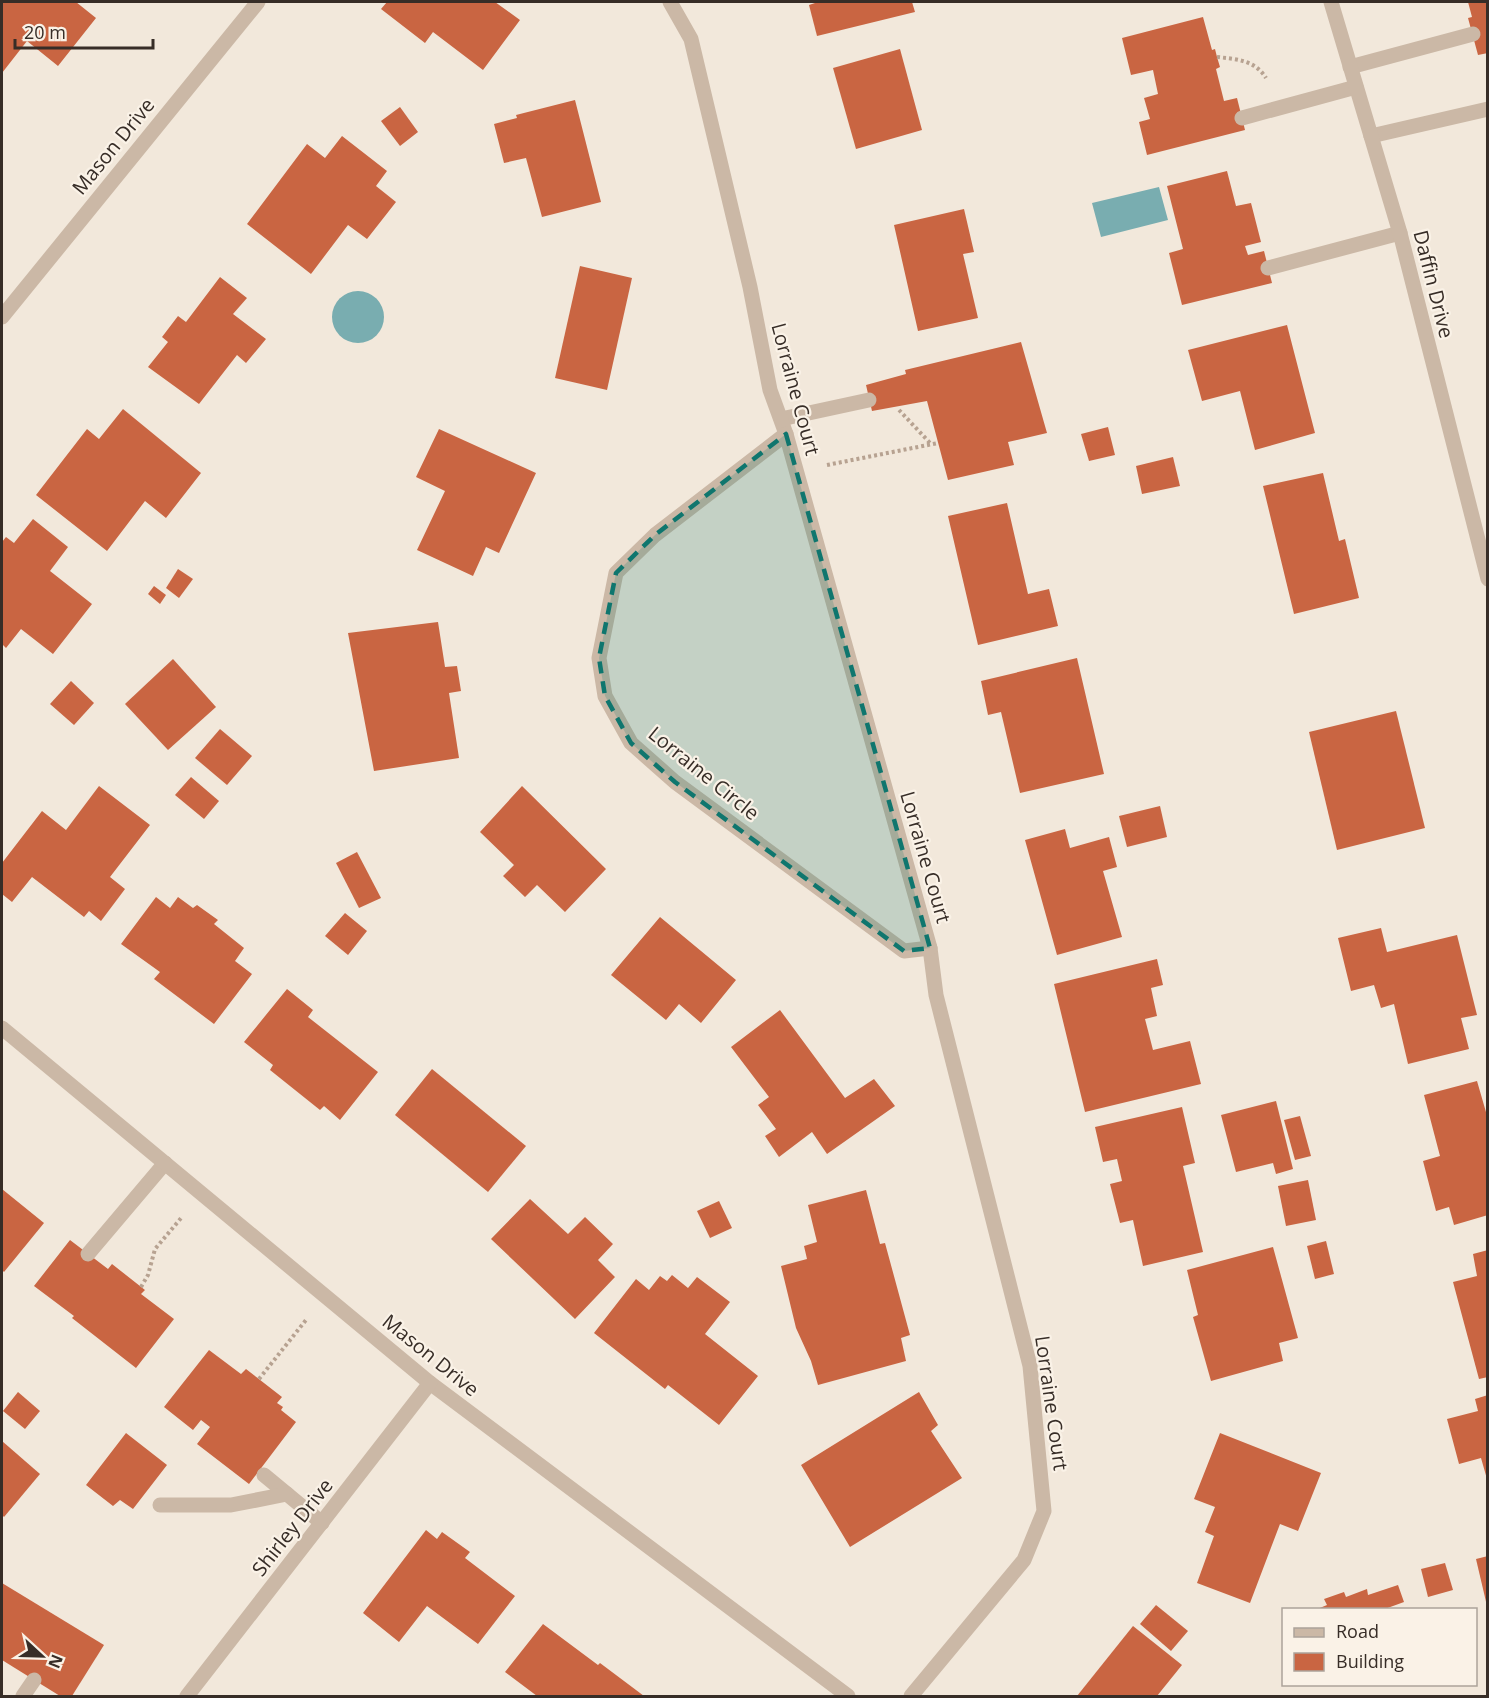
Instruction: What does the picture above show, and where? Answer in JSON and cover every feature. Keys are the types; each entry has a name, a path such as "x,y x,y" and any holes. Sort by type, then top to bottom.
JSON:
{"street":[{"name":"Mason Drive","path":"2,317 258,2"},
{"name":"Lorraine Court","path":"670,2 691,39 750,287 770,390 796,472 930,948 936,995 1030,1366 1044,1511 1024,1560 911,1696"},
{"name":"Daffin Drive","path":"1330,2 1400,233 1488,579"},
{"path":"1350,67 1473,34"},
{"path":"1242,118 1356,87"},
{"path":"1371,136 1488,109"},
{"path":"1268,268 1400,233"},
{"path":"783,427 869,400"},
{"name":"Lorraine Circle","path":"783,427 655,535 616,573 599,658 605,696 631,743 675,782 904,951 930,948"},
{"name":"Mason Drive","path":"2,1028 430,1383 848,1696"},
{"path":"88,1254 165,1163"},
{"name":"Shirley Drive","path":"187,1696 430,1383"},
{"path":"264,1475 322,1523"},
{"path":"160,1505 231,1505 287,1494"},
{"path":"23,1696 34,1680"}],"path":[{"path":"1217,57 1244,60 1261,70 1268,82 1276,109"},
{"path":"896,406 931,444"},
{"path":"796,472 938,443"},
{"path":"141,1287 148,1275 155,1249 202,1194"},
{"path":"259,1379 325,1296"}],"highlighted area":[{"path":"786,434 930,948 904,951 675,782 631,743 605,696 599,658 616,573 655,535"}],"water":[{"path":"1159,187 1168,220 1101,237 1092,203"},
{"path":"353,291 363,291 372,295 380,303 384,317 380,331 372,339 363,343 353,343 344,339 336,331 332,322 332,312 336,303 344,295"}],"building":[{"path":"2,2 76,2 96,18 58,66 27,41 2,73"},
{"path":"387,2 495,2 520,20 483,70 433,32 425,43 381,9"},
{"path":"818,2 912,2 915,12 817,36 809,5"},
{"path":"1468,2 1488,2 1488,53 1478,55 1468,18 1472,17"},
{"path":"1203,17 1212,50 1215,49 1220,67 1216,69 1224,101 1237,98 1245,130 1147,155 1139,122 1150,119 1144,98 1158,94 1153,70 1131,75 1122,38"},
{"path":"900,49 922,130 856,149 833,68"},
{"path":"575,100 601,202 542,217 526,158 504,163 494,124 517,118 516,115"},
{"path":"400,107 418,132 400,146 381,121"},
{"path":"342,136 387,171 376,186 396,202 367,239 348,225 311,274 247,224 307,144 325,158"},
{"path":"1227,171 1236,206 1251,203 1261,242 1245,246 1248,255 1264,251 1272,283 1182,305 1169,253 1183,249 1167,186"},
{"path":"964,209 974,252 963,254 978,318 918,331 894,225"},
{"path":"580,266 632,278 607,390 555,378"},
{"path":"220,277 247,298 233,314 266,339 246,363 237,355 199,404 148,367 168,342 162,337 178,316 186,322"},
{"path":"1287,325 1315,433 1255,450 1240,391 1202,401 1188,350"},
{"path":"1021,342 1047,433 1008,442 1014,465 948,480 927,401 872,411 866,385 906,374 905,370"},
{"path":"123,409 201,473 166,518 145,501 107,551 36,495 87,429 99,439"},
{"path":"1108,427 1115,455 1089,461 1081,434"},
{"path":"439,429 536,473 499,553 486,547 473,576 417,550 445,491 416,477"},
{"path":"1173,457 1180,486 1142,494 1136,466"},
{"path":"1323,473 1339,541 1345,539 1359,598 1294,614 1263,486"},
{"path":"1007,503 1028,594 1049,589 1058,626 978,645 948,516"},
{"path":"33,519 68,547 50,571 92,604 53,654 21,629 6,648 2,644 2,542 6,537 14,543"},
{"path":"178,569 193,579 179,598 166,588"},
{"path":"154,586 166,595 160,604 148,594"},
{"path":"438,622 445,667 457,666 461,691 449,693 459,758 374,771 348,633"},
{"path":"1077,658 1104,774 1020,793 1001,712 988,715 981,681"},
{"path":"173,659 216,707 168,750 125,704"},
{"path":"71,681 94,703 74,725 50,704"},
{"path":"1396,711 1425,828 1337,850 1309,732"},
{"path":"220,729 252,756 227,785 195,758"},
{"path":"191,777 219,801 204,819 175,795"},
{"path":"99,786 150,825 110,877 125,889 101,921 89,911 84,917 32,877 12,902 2,894 2,863 42,811 66,830"},
{"path":"522,786 606,869 565,912 537,885 525,897 503,876 514,865 480,832"},
{"path":"1160,806 1167,837 1127,847 1119,816"},
{"path":"1065,829 1070,848 1109,837 1117,867 1103,871 1122,937 1057,955 1025,840"},
{"path":"357,852 381,898 359,908 336,863"},
{"path":"156,897 170,908 178,897 193,908 197,905 218,920 214,924 244,948 235,961 252,974 214,1024 154,979 160,972 121,944"},
{"path":"345,913 367,931 348,955 325,936"},
{"path":"660,917 736,980 701,1023 679,1004 666,1020 611,975"},
{"path":"1381,928 1387,952 1457,935 1477,1015 1461,1018 1469,1049 1408,1064 1394,1004 1381,1008 1374,985 1351,991 1338,938"},
{"path":"1157,959 1163,985 1151,988 1157,1016 1145,1019 1153,1050 1190,1041 1201,1084 1085,1112 1054,984"},
{"path":"287,989 313,1010 308,1017 378,1072 340,1120 324,1106 320,1110 270,1070 273,1065 244,1042"},
{"path":"780,1010 845,1098 874,1079 895,1106 827,1154 812,1132 779,1157 765,1136 776,1129 758,1105 769,1097 731,1047"},
{"path":"432,1069 526,1146 488,1192 395,1115"},
{"path":"1477,1081 1488,1119 1488,1215 1454,1225 1449,1207 1436,1211 1423,1161 1440,1156 1424,1095"},
{"path":"1276,1101 1293,1169 1276,1174 1273,1163 1236,1172 1221,1115"},
{"path":"1182,1107 1195,1163 1183,1166 1203,1252 1143,1266 1133,1220 1120,1223 1110,1184 1122,1181 1117,1159 1103,1162 1095,1127"},
{"path":"1300,1116 1311,1156 1295,1160 1284,1120"},
{"path":"1308,1180 1316,1220 1286,1226 1278,1186"},
{"path":"2,1189 44,1223 4,1272 2,1270"},
{"path":"866,1190 880,1244 885,1243 910,1335 901,1338 906,1361 818,1385 811,1361 796,1328 781,1266 807,1259 804,1246 817,1242 808,1205"},
{"path":"530,1199 568,1234 585,1217 613,1244 598,1260 615,1277 575,1319 491,1239"},
{"path":"719,1201 732,1228 710,1238 697,1211"},
{"path":"70,1240 108,1269 112,1264 145,1290 141,1294 174,1319 136,1368 34,1286"},
{"path":"1326,1241 1334,1274 1315,1279 1307,1246"},
{"path":"1273,1247 1298,1338 1279,1343 1283,1361 1211,1381 1193,1317 1198,1315 1187,1270"},
{"path":"1488,1250 1488,1377 1479,1379 1453,1282 1477,1276 1473,1254"},
{"path":"672,1275 688,1288 697,1277 730,1302 705,1334 758,1376 719,1425 668,1385 665,1389 594,1333 636,1279 649,1290 660,1276 667,1281"},
{"path":"209,1350 241,1374 246,1369 282,1397 277,1403 283,1407 281,1410 296,1422 249,1484 197,1444 210,1427 201,1420 193,1430 164,1407"},
{"path":"18,1392 40,1411 25,1429 3,1411"},
{"path":"919,1392 938,1425 931,1431 962,1478 850,1547 801,1465"},
{"path":"1488,1395 1487,1479 1481,1458 1459,1464 1447,1419 1478,1411 1475,1399"},
{"path":"126,1433 167,1465 133,1509 120,1500 113,1506 86,1485"},
{"path":"1220,1433 1321,1473 1298,1531 1280,1524 1250,1603 1197,1583 1214,1536 1205,1532 1215,1507 1194,1499"},
{"path":"2,1441 40,1474 4,1517 2,1515"},
{"path":"426,1530 437,1539 442,1532 470,1552 465,1558 515,1596 478,1644 427,1606 399,1642 363,1613"},
{"path":"1488,1556 1488,1606 1487,1606 1476,1559"},
{"path":"1445,1563 1453,1590 1428,1597 1421,1569"},
{"path":"2,1583 104,1645 72,1696 60,1696 2,1660"},
{"path":"1398,1585 1404,1602 1388,1608 1320,1608 1327,1605 1324,1599 1344,1592 1346,1597 1367,1589 1368,1595"},
{"path":"1156,1605 1188,1631 1171,1651 1140,1624"},
{"path":"543,1624 644,1696 537,1696 505,1672"},
{"path":"1133,1626 1182,1665 1157,1696 1077,1696"}]}
